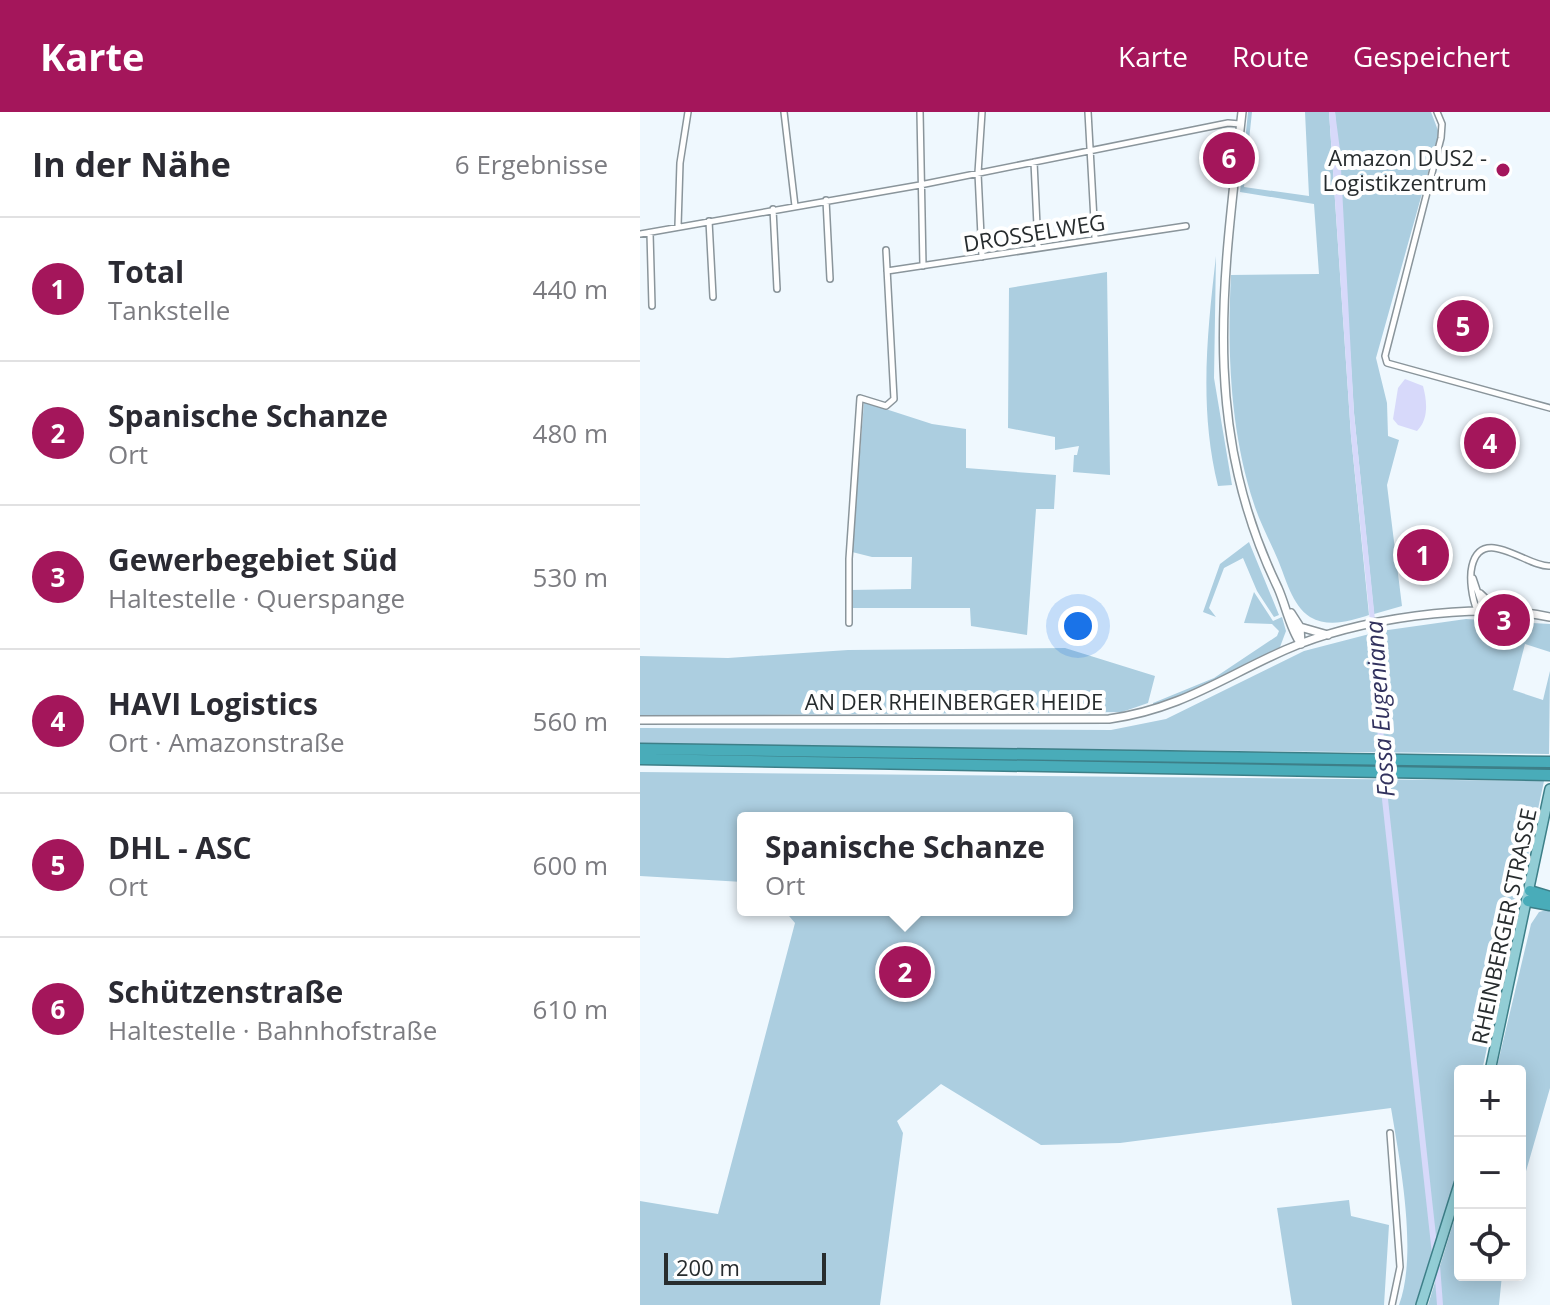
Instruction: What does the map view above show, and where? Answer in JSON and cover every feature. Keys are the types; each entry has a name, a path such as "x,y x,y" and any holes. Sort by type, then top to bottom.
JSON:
{"highway":[{"path":"640,749 1396,765 1547,762"},
{"path":"640,759 1341,764"},
{"path":"1396,765 1545,774"},
{"path":"1529,896 1550,897"},
{"path":"1529,896 1550,905"}],"main road":[{"name":"RHEINBERGER STRASSE","path":"1491,1065 1550,789"},
{"path":"1421,1305 1454,1200"}],"street":[{"path":"678,226 680,163 688,112"},
{"path":"784,112 795,206"},
{"path":"920,112 923,266"},
{"path":"982,112 978,173 982,257"},
{"path":"1088,112 1095,238"},
{"path":"1242,112 1221,304 1223,378 1232,444 1248,510 1301,644"},
{"path":"1437,112 1442,124 1441,138 1385,356 1387,363 1550,408"},
{"path":"640,234 920,185 1228,123 1240,124"},
{"path":"1034,162 1038,247"},
{"path":"826,200 830,279"},
{"path":"773,209 777,289"},
{"path":"709,221 713,297"},
{"name":"DROSSELWEG","path":"887,271 1186,226"},
{"path":"650,233 652,306"},
{"path":"849,623 848,571 860,398 886,406 894,399 886,250"},
{"path":"1477,610 1472,574 1474,559 1491,547 1507,550 1536,565 1550,566"},
{"path":"1472,574 1480,594 1498,611"},
{"path":"1477,610 1480,594"},
{"name":"AN DER RHEINBERGER HEIDE","path":"640,720 1109,719 1186,700 1301,644 1387,622 1477,610 1550,617"},
{"path":"1289,611 1300,627 1301,644"},
{"path":"1300,627 1330,636"},
{"path":"1390,1133 1400,1267 1392,1305"}],"shaded area":[{"path":"1248,112 1252,112 1244,187 1309,196 1305,112 1329,112 1351,436 1369,615 1347,621 1332,623 1317,620 1304,612 1294,599 1256,511 1240,448 1230,361 1231,275 1319,274 1314,204 1240,192"},
{"path":"1329,112 1335,112 1340,150 1354,413 1375,620 1370,621 1351,436"},
{"path":"1335,112 1431,112 1439,133 1376,358 1387,403 1388,436 1399,440 1387,485 1402,606 1374,614 1354,413"},
{"path":"1216,256 1214,378 1232,485 1218,486 1208,429 1206,371"},
{"path":"1107,272 1110,475 1073,472 1074,455 1077,455 1079,446 1055,450 1055,437 1008,428 1009,288"},
{"path":"1405,379 1423,386 1425,415 1417,431 1398,425 1393,419 1398,388"},
{"path":"864,402 932,424 966,429 966,468 1056,475 1054,509 1036,509 1027,635 971,626 970,608 850,608 850,590 911,589 912,557 872,557 852,552"},
{"path":"1249,542 1279,615 1274,617 1257,591 1243,558 1224,568 1209,608 1216,617 1203,612 1220,564"},
{"path":"1254,592 1273,621 1282,617 1286,631 1280,647 1213,683 1153,707 1153,703 1214,678 1277,636 1279,631 1272,624 1244,623"},
{"path":"1466,619 1550,624 1550,652 1525,644 1513,690 1543,700 1550,671 1549,754 640,745 640,728 1111,730 1166,719 1304,651 1381,631"},
{"path":"1065,648 1155,676 1148,703 1122,712 640,716 640,656 728,658 848,650"},
{"path":"640,772 1544,781 1483,1065 1454,1065 1454,1184 1415,1305 1399,1305 1407,1260 1406,1208 1391,1108 1120,1143 1041,1145 941,1084 897,1121 903,1133 880,1305 640,1305 640,1201 718,1214 795,923 789,916 1073,916 1073,812 737,812 737,882 640,876"},
{"path":"1550,909 1550,1088 1526,1171 1526,1065 1497,1065 1531,924 1539,912"},
{"path":"1349,1200 1351,1216 1389,1225 1384,1305 1292,1305 1277,1208"},
{"path":"1454,1220 1454,1281 1501,1281 1499,1305 1428,1305"}],"waterway":[{"name":"Fossa Eugeniana","path":"1373,620 1380,695 1381,761"},
{"name":"Fossa Eugeniana","path":"1382,772 1435,1254"},
{"name":"Fossa Eugeniana","path":"1437,1265 1440,1305"}],"place":[{"name":"Schützenstraße","path":"1229,158"},
{"name":"Amazon DUS2 - Logistikzentrum","path":"1503,170"},
{"name":"DHL - ASC","path":"1463,326"},
{"name":"HAVI Logistics","path":"1490,443"},
{"name":"Total","path":"1423,555"},
{"name":"Gewerbegebiet Süd","path":"1504,620"},
{"name":"Spanische Schanze","path":"905,972"}]}
